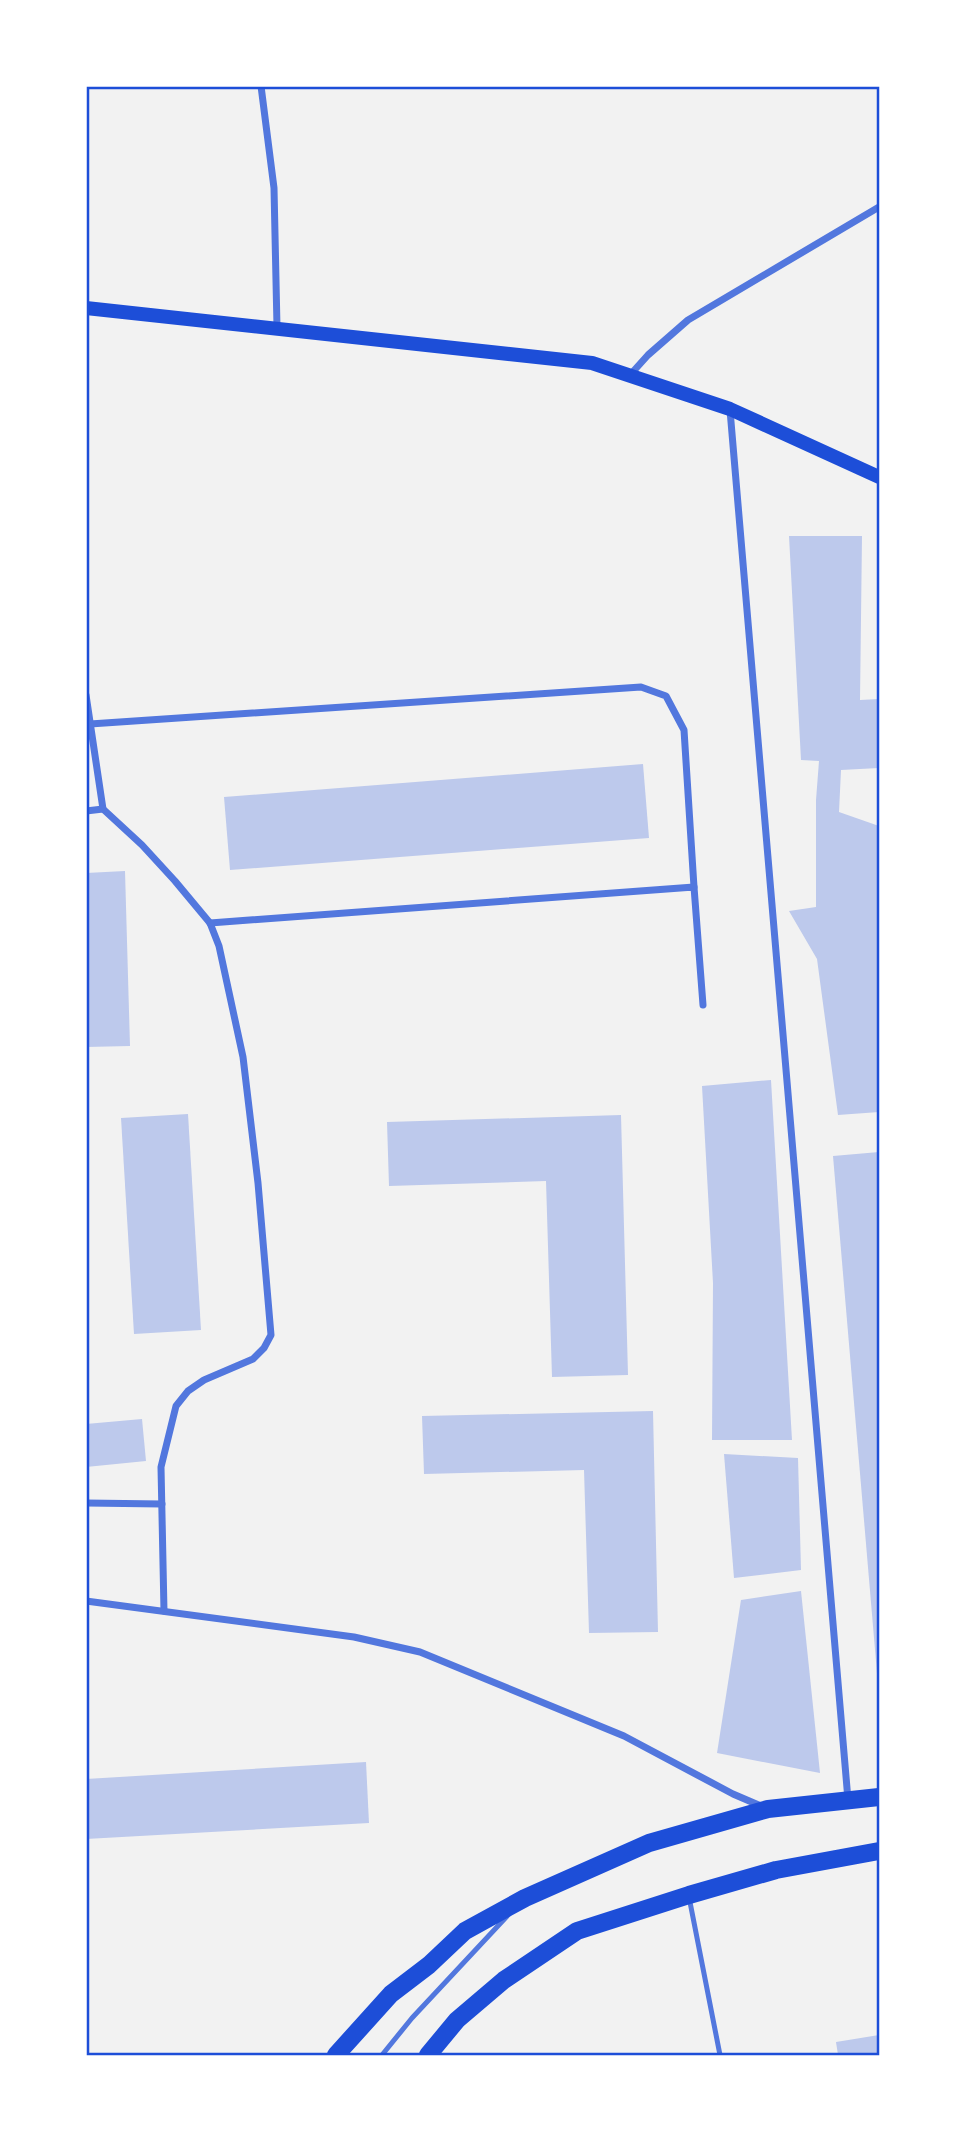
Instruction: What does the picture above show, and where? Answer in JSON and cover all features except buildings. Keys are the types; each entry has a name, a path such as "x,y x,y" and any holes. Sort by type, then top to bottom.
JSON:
{"main road":[{"path":"86,308 592,363 730,409 879,477"},
{"path":"336,2055 391,1994 429,1965 465,1931 524,1898 649,1843 768,1809 879,1797"},
{"path":"428,2055 457,2020 504,1980 578,1931 776,1870 879,1851"}],"street":[{"path":"261,86 274,188 277,327"},
{"path":"629,375 688,320 879,207"},
{"path":"730,409 848,1800"},
{"path":"90,724 642,687 666,696 684,730 703,1005"},
{"path":"86,695 103,809 167,872 209,923 219,946 243,1057 258,1183 271,1335 264,1348 253,1359 204,1380 188,1391 176,1406 161,1466 163,1611"},
{"path":"86,811 103,809"},
{"path":"209,923 694,887"},
{"path":"86,1503 162,1504"},
{"path":"86,1601 354,1637 421,1652 624,1736 733,1794 768,1809"}],"lane":[{"path":"689,1895 720,2055"},
{"path":"382,2055 412,2018 524,1898"}]}
